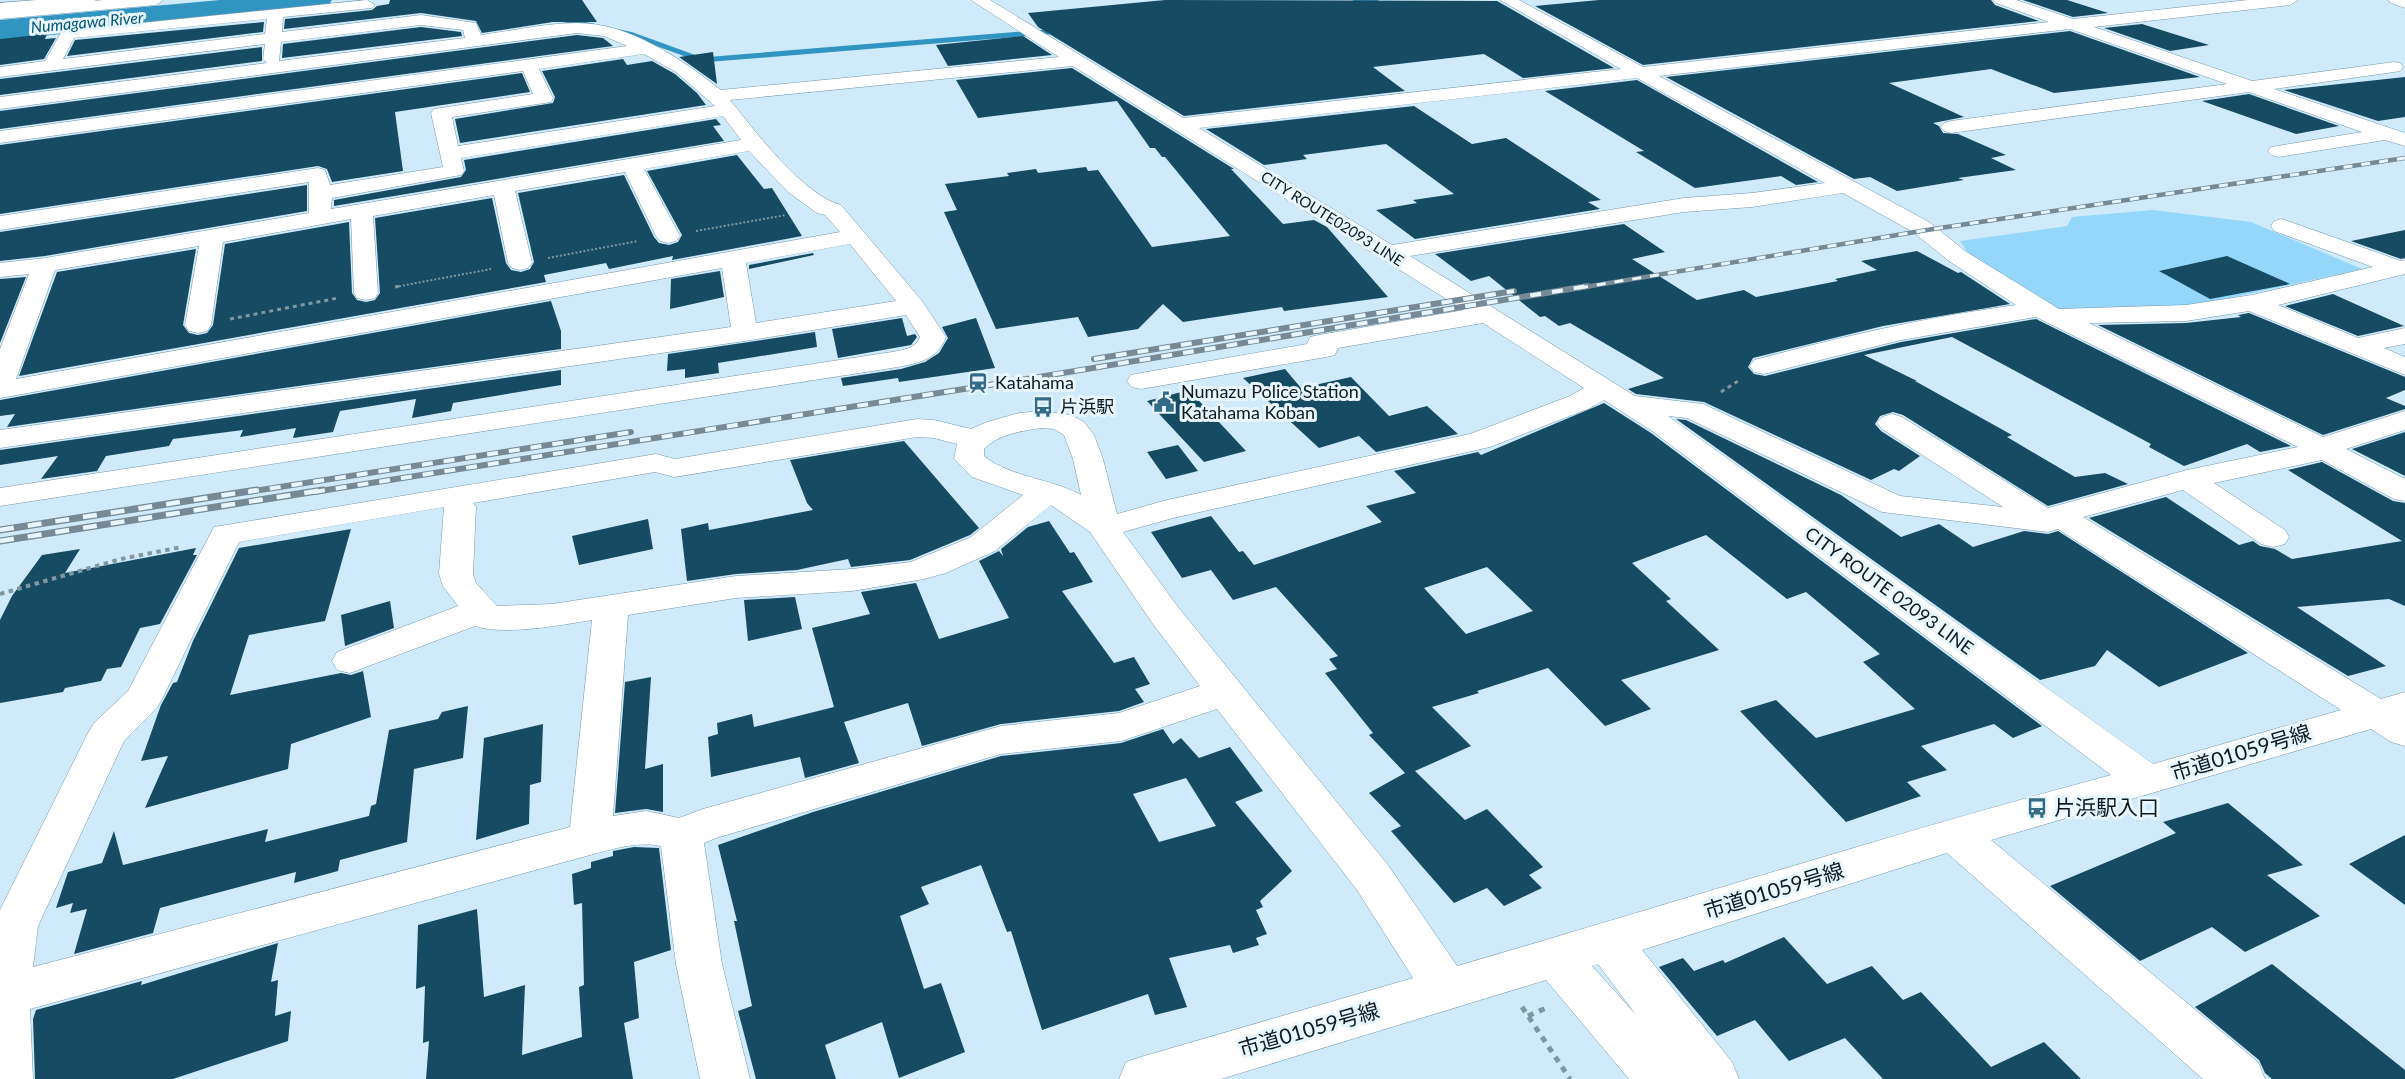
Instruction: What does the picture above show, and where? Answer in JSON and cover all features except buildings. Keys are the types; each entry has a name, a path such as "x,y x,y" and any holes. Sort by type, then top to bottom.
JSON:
{"main road":[{"path":"0,2 26,0"},
{"path":"0,8 88,0"},
{"path":"0,14 156,0"},
{"name":"CITY ROUTE02093 LINE","path":"979,0 1488,314 1599,387 1629,403"},
{"path":"1508,0 1927,231 1957,256 2048,313 2323,448 2405,492"},
{"path":"2001,0 2396,137"},
{"path":"1180,124 2290,0"},
{"path":"2396,0 2405,3"},
{"path":"51,66 68,34 374,4"},
{"path":"272,100 272,39 276,13"},
{"path":"0,72 421,20 470,26 474,42"},
{"path":"0,103 577,28 607,32 681,68 722,103 754,144 796,187 825,208 833,210 913,306 933,337 931,346 910,357 0,497"},
{"path":"0,137 646,49"},
{"path":"452,153 722,103 1077,60"},
{"path":"321,193 454,171 452,153 441,112 544,98 529,65"},
{"path":"1952,127 2246,85 2394,67"},
{"path":"2278,151 2396,137"},
{"path":"0,270 45,265 213,237 754,144"},
{"path":"633,166 668,236"},
{"path":"0,223 318,174 321,193 320,218"},
{"path":"1386,253 1684,205 1752,200 1846,186"},
{"path":"503,188 520,263"},
{"path":"362,212 366,293"},
{"path":"2282,225 2402,268"},
{"path":"0,390 856,236"},
{"path":"198,325 213,237"},
{"path":"733,259 745,333"},
{"path":"3,369 45,265"},
{"path":"1764,366 1865,339 1988,316 2048,313 2186,313 2252,303 2402,268"},
{"path":"2252,303 2405,367"},
{"path":"0,439 745,333 913,306"},
{"path":"1140,381 1326,349 1319,343 1488,314"},
{"path":"2357,346 2405,336"},
{"path":"1446,990 1416,938 1365,866 1322,809 1225,692 1127,562 1104,527 1088,458 1078,434 1065,421 1052,419 1020,422 980,434 974,439 969,451 970,459 977,467 998,478 1057,496 1104,527 1167,510 1479,441 1580,402 1594,394 1599,387"},
{"path":"1629,403 1693,410 1893,505 2053,519 2064,512 2323,448 2405,420"},
{"name":"CITY ROUTE 02093 LINE","path":"1629,403 2147,781"},
{"path":"1892,423 2053,519 2395,716"},
{"path":"8,1079 5,995 15,926 108,733 142,699 226,534 656,462 674,468 917,428 934,429 974,439"},
{"path":"2187,480 2272,537"},
{"path":"460,507 456,574 460,586 488,618 552,615 611,608 736,587 811,583 912,572 934,566 983,544 1021,511 1047,493"},
{"path":"590,838 611,608"},
{"path":"350,661 482,610"},
{"path":"5,995 590,838 640,826 661,828 681,835 703,825 1001,740 1120,727 1225,692"},
{"name":"市道01059号線","path":"1144,1079 1556,957 1873,861 1954,834 2395,716"},
{"path":"1954,834 2240,1079"},
{"path":"681,835 699,964 725,1079"},
{"path":"1607,940 1714,1079"},
{"path":"1556,957 1660,1079"}],"path":[{"path":"198,325 520,263 825,208"},
{"path":"1693,410 1764,366"},
{"path":"0,594 121,559 201,543 226,534"},
{"path":"1516,997 1570,1079"},
{"path":"1528,1016 1552,1005"}],"shaded area":[{"path":"2153,210 2251,222 2362,269 2230,298 2174,307 2055,311 1971,258 1960,241 2067,226 2072,217"}],"waterway":[{"name":"Numagawa River","path":"0,30 317,0"},
{"path":"553,0 561,19 633,35 702,60 1059,31"},
{"path":"1355,2 1376,0"}],"railway":[{"path":"1579,288 1927,230 2405,158"},
{"path":"314,492 1008,382 1588,286"},
{"path":"1094,359 1514,291"},
{"path":"248,492 631,432"},
{"path":"0,530 257,490"},
{"path":"0,541 323,490"}],"place":[{"name":"Katahama","path":"978,383"},
{"name":"Numazu Police Station Katahama Koban","path":"1164,402"},
{"name":"片浜駅","path":"1043,407"},
{"name":"片浜駅入口","path":"2037,808"}]}
